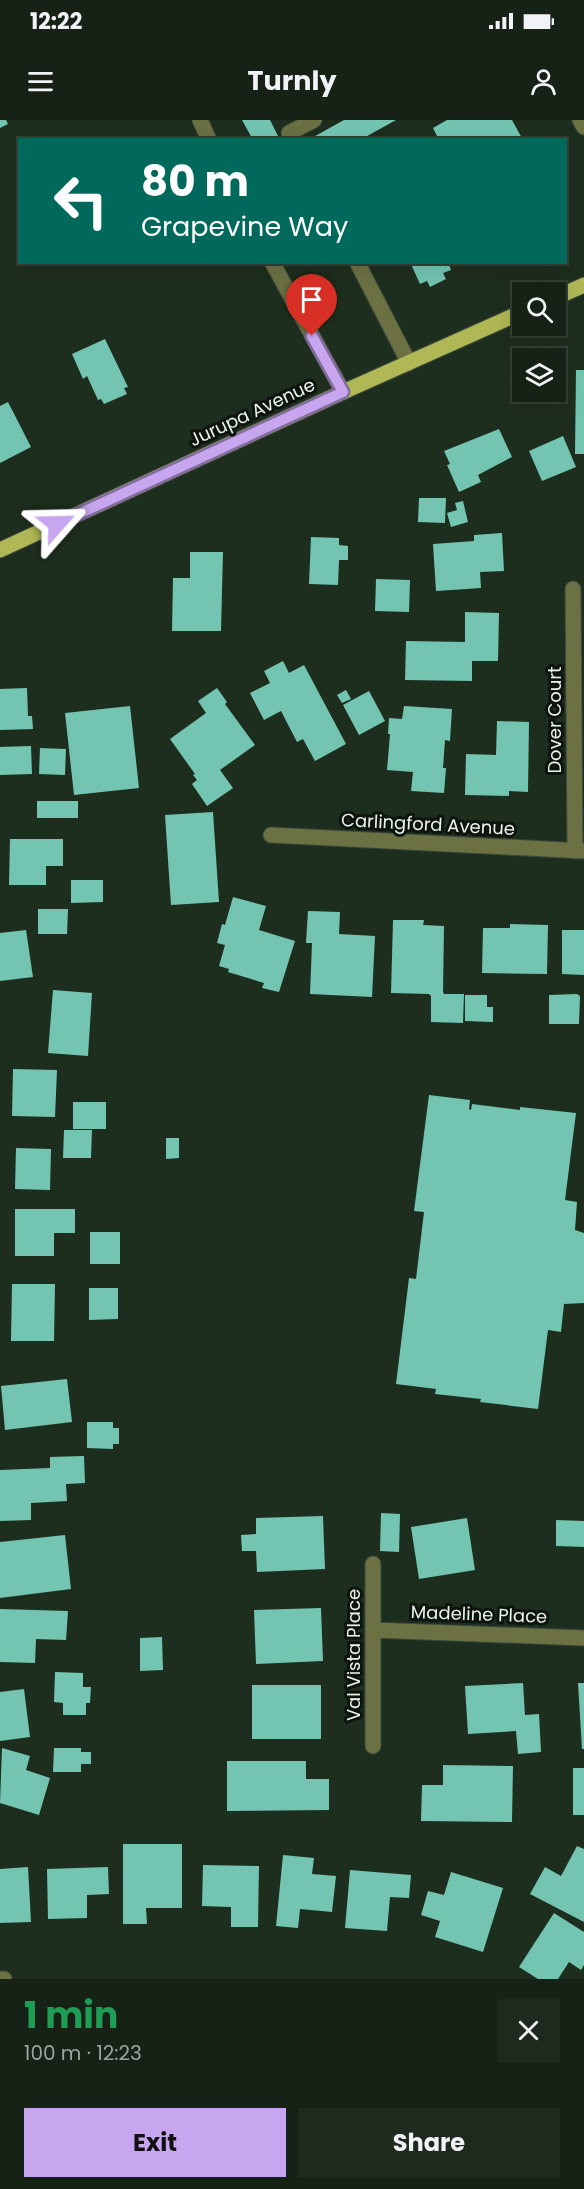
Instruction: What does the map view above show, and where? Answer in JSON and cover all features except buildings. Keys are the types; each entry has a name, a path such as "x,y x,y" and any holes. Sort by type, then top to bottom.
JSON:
{"main road":[{"path":"566,293 584,285"},
{"name":"Jurupa Avenue","path":"0,550 512,317"}],"street":[{"path":"200,120 208,138"},
{"path":"291,138 289,133 314,120"},
{"path":"580,120 584,127"},
{"path":"274,264 343,392"},
{"path":"358,264 410,363"},
{"name":"Dover Court","path":"573,589 579,851"},
{"name":"Carlingford Avenue","path":"271,835 579,851"},
{"name":"Val Vista Place","path":"373,1564 373,1746"},
{"name":"Madeline Place","path":"373,1630 584,1638"}],"route":[{"path":"57,524 343,392 312,336"}]}
